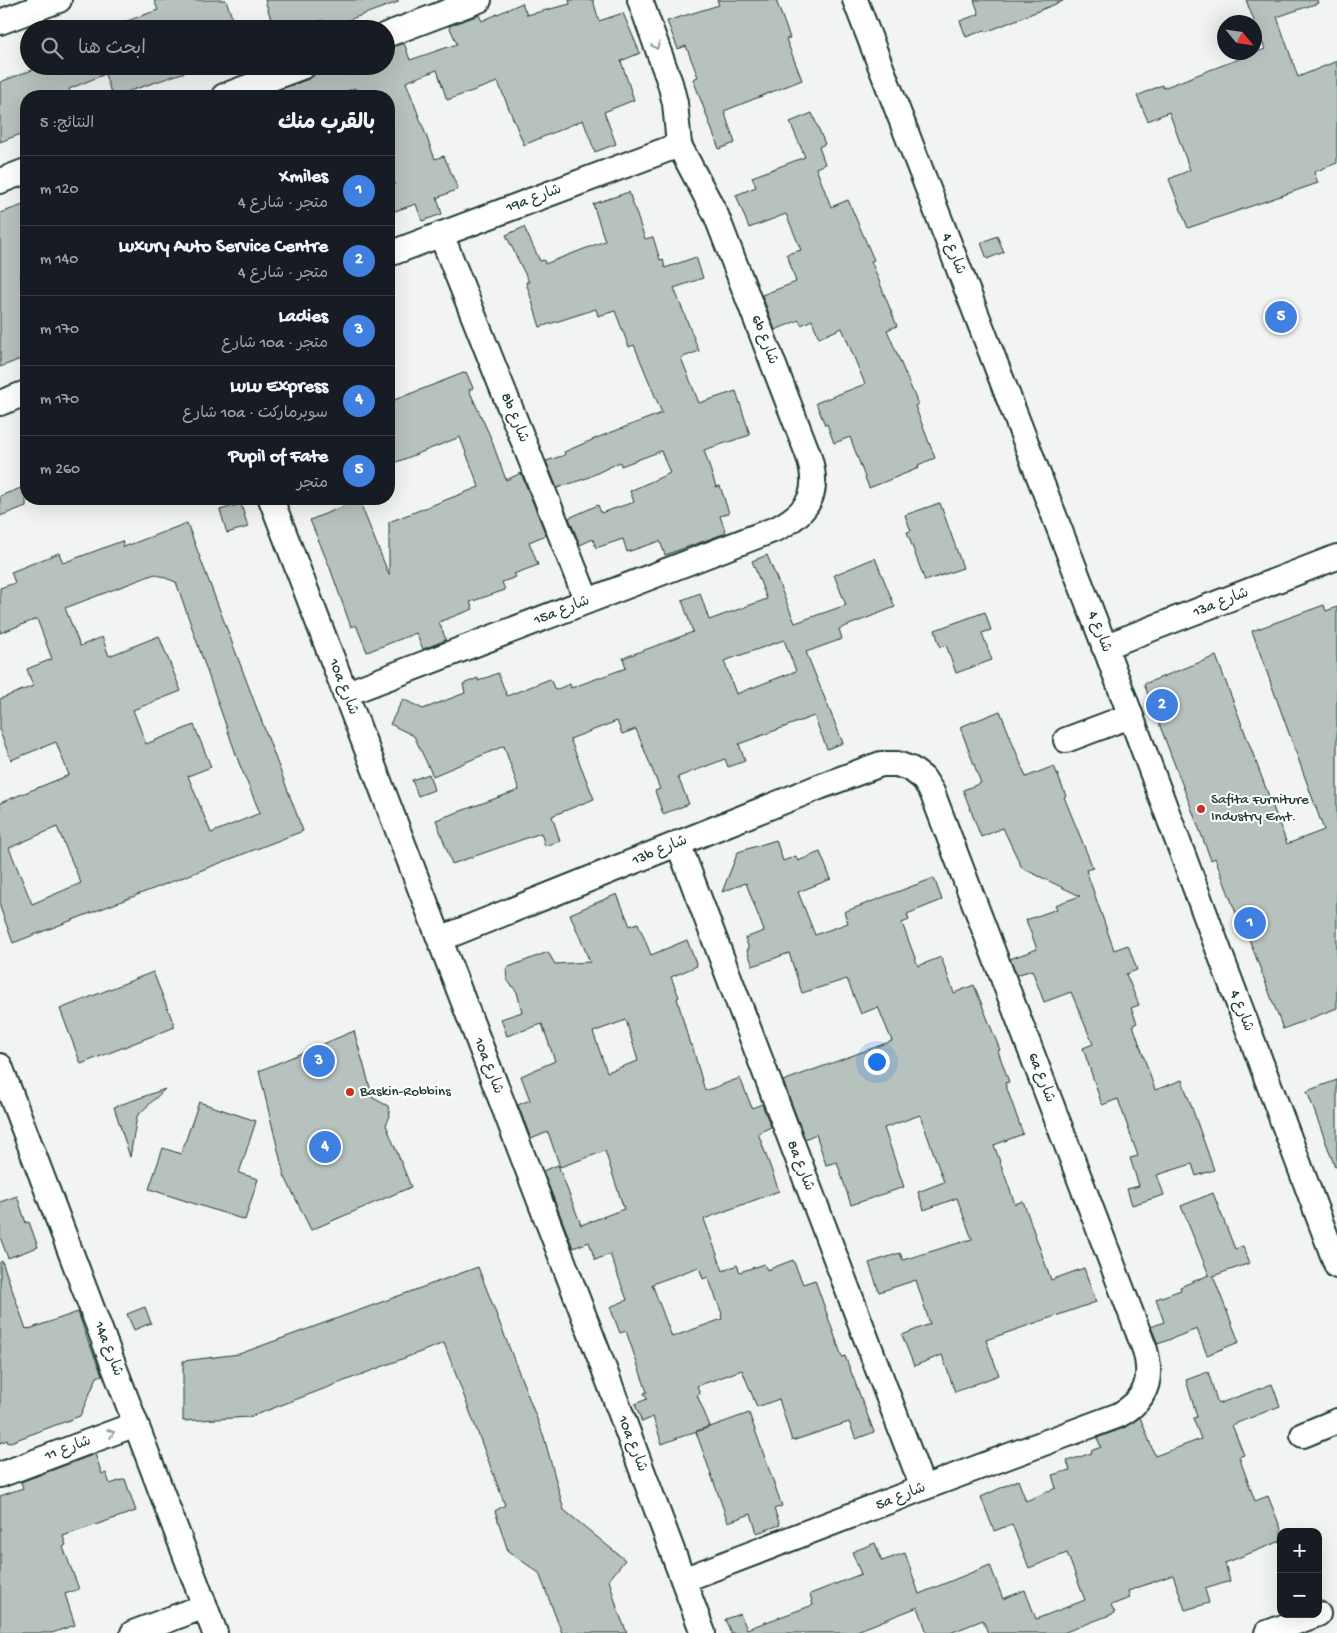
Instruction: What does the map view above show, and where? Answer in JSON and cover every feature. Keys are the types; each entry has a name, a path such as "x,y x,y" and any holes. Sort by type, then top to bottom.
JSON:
{"street":[{"path":"0,22 59,0"},
{"path":"395,32 479,0"},
{"path":"640,0 670,83 675,103 679,145"},
{"name":"شارع 4","path":"855,0 1104,647 1337,1266"},
{"path":"240,90 280,75"},
{"name":"19a شارع","path":"395,252 679,145"},
{"name":"6b شارع","path":"679,145 716,215 814,471 813,489 806,506 794,519 778,528"},
{"path":"0,181 20,173"},
{"name":"8b شارع","path":"440,234 587,601"},
{"path":"0,403 20,395"},
{"name":"10a شارع","path":"274,505 703,1633"},
{"name":"15a شارع","path":"345,694 778,528"},
{"name":"13a شارع","path":"1104,647 1337,558"},
{"path":"1066,740 1130,716"},
{"name":"13b شارع","path":"440,939 881,764"},
{"name":"6a شارع","path":"881,764 897,764 911,769 924,778 932,792 1144,1350 1149,1365 1148,1381 1142,1396 1132,1408 1120,1416"},
{"name":"8a شارع","path":"678,843 922,1488"},
{"name":"14a شارع","path":"0,1066 216,1633"},
{"name":"5a شارع","path":"683,1580 922,1488 1120,1416"},
{"path":"1304,1435 1337,1422"},
{"name":"شارع 11","path":"0,1475 136,1424"},
{"path":"133,1633 205,1606"},
{"path":"1322,1613 1337,1607"},
{"path":"1267,1633 1307,1618"}],"building":[{"path":"154,0 226,0 233,20 130,20 158,10"},
{"path":"265,0 398,0 398,2 348,20 271,20"},
{"path":"569,0 593,0 599,21 623,13 640,53 621,61 634,100 604,112 616,144 595,152 583,120 524,145 498,82 447,100 437,70 406,82 435,159 444,156 458,189 437,198 442,214 422,221 416,204 395,211 395,90 356,90 355,88 350,90 279,90 309,79 314,75 395,75 395,46 404,43 410,60 457,44 449,26 479,15 482,21 522,3 527,15 570,4"},
{"path":"717,0 776,0 790,38 786,39 802,80 724,111 735,143 719,149 693,79 698,77 686,46 678,49 667,21 719,5"},
{"path":"974,0 1063,1 986,32 985,30 966,37 960,21 979,14"},
{"path":"1246,0 1317,0 1318,3 1277,17 1298,77 1337,61 1337,163 1314,172 1318,183 1188,228 1169,179 1190,170 1169,112 1148,121 1137,96 1162,85 1163,88 1236,60 1262,60 1262,50 1265,49 1262,41 1262,15 1252,15"},
{"path":"20,75 103,75 69,90 20,90 20,134 0,142 0,82"},
{"path":"105,75 176,75 133,90 110,90"},
{"path":"812,113 825,144 819,147 825,164 816,168 831,207 848,200 874,260 871,261 897,326 887,330 918,404 915,406 935,458 918,465 919,468 869,488 850,437 834,443 816,403 865,384 842,328 819,338 812,320 801,325 799,320 775,330 762,295 796,282 787,254 801,250 786,214 749,228 736,195 756,187 752,177 805,157 790,122"},
{"path":"629,192 645,239 653,237 660,260 663,259 665,268 696,257 703,278 674,288 699,351 681,358 699,403 736,391 750,435 704,450 716,487 720,486 729,513 720,516 726,533 665,555 660,541 627,552 623,539 596,548 593,539 580,545 569,518 598,505 601,513 634,502 630,491 670,473 661,451 621,466 620,462 587,478 557,488 546,461 565,455 564,452 599,437 662,413 634,345 629,347 615,311 598,316 596,309 540,327 526,282 529,282 506,235 524,227 540,261 544,260 545,264 605,241 593,204"},
{"path":"20,206 20,359 0,367 0,213"},
{"path":"997,236 1004,252 987,259 981,243"},
{"path":"466,372 473,388 469,390 490,436 506,480 521,473 546,535 529,542 538,565 514,574 516,577 502,582 505,590 470,602 473,609 439,622 446,640 423,649 416,633 367,652 356,625 351,627 330,568 310,520 347,505 361,505 389,575 389,522 479,487 460,437 395,463 395,400"},
{"path":"20,488 20,505 26,506 0,516 0,496"},
{"path":"940,503 963,568 925,581 907,532 911,531 905,515"},
{"path":"241,505 248,527 227,533 220,510"},
{"path":"187,523 303,831 13,943 0,907 0,803 69,775 56,742 11,760 0,732 0,699 33,686 27,669 52,659 37,619 0,633 0,588 15,583 11,572 59,553 63,563 122,541 124,547","holes":["155,574 176,582 239,763 260,813 211,833 188,776 211,767 194,725 146,744 133,710 181,691 159,636 109,656 102,637 80,646 65,608","57,827 81,883 32,904 9,848"]},
{"path":"767,555 795,623 846,605 834,575 875,558 895,607 839,629 842,639 806,652 843,743 827,749 814,716 739,744 745,761 728,767 725,759 678,777 689,804 663,814 655,791 660,789 636,729 622,734 617,721 570,739 594,799 552,816 560,841 545,846 541,833 452,864 436,820 519,790 504,746 433,776 414,736 390,724 403,699 423,709 465,693 463,684 478,678 478,681 498,673 507,696 550,679 555,690 570,684 571,688 626,668 623,658 693,632 682,600 700,593 709,620 767,599 752,561","holes":["784,640 796,671 736,694 724,661"]},
{"path":"1324,605 1326,611 1337,607 1337,1008 1283,1029 1248,936 1245,937 1215,858 1211,860 1144,684 1216,656 1287,844 1324,830 1252,631"},
{"path":"985,612 991,630 982,633 992,660 956,673 946,645 940,647 935,630"},
{"path":"1000,711 1026,777 1054,766 1066,796 1064,797 1093,868 1086,870 1114,950 1128,945 1137,970 1126,974 1139,1005 1131,1008 1137,1023 1133,1025 1155,1090 1182,1080 1214,1170 1196,1176 1192,1164 1157,1175 1164,1195 1132,1205 1127,1189 1139,1186 1130,1158 1138,1156 1118,1099 1102,1105 1083,1048 1093,1044 1071,992 1044,1002 1032,970 1017,975 1010,959 1037,949 1026,920 1057,909 1055,905 1080,896 1022,868 1003,828 981,837 963,790 981,783 960,727"},
{"path":"429,774 434,790 418,796 412,780"},
{"path":"776,840 783,861 796,856 798,861 820,852 831,879 798,892 815,935 848,923 844,912 934,878 942,900 907,914 909,920 902,923 918,966 941,957 954,993 974,985 1000,1050 998,1051 1009,1082 1005,1083 1023,1134 994,1145 1015,1204 1023,1201 1051,1280 1084,1268 1096,1302 986,1340 999,1375 955,1392 942,1355 914,1366 902,1335 930,1324 916,1280 879,1292 869,1263 900,1253 903,1260 972,1239 957,1198 924,1210 918,1192 944,1182 920,1115 884,1128 904,1187 851,1205 837,1162 826,1165 816,1134 805,1139 783,1081 892,1041 878,1007 861,1014 847,979 802,993 789,953 753,966 745,938 764,931 746,883 722,892 738,852"},
{"path":"617,894 630,926 638,923 651,955 687,940 697,966 671,977 679,997 677,998 690,1045 692,1045 705,1091 740,1078 752,1108 762,1104 771,1127 758,1133 779,1191 704,1219 723,1271 737,1265 740,1272 764,1264 767,1270 793,1260 803,1284 815,1280 842,1357 845,1356 874,1432 856,1439 849,1422 792,1441 779,1399 757,1407 742,1370 697,1386 700,1394 697,1395 710,1426 662,1444 653,1417 642,1422 635,1404 647,1399 644,1393 647,1392 626,1331 620,1333 610,1307 627,1300 610,1254 595,1260 589,1242 573,1248 543,1171 558,1165 581,1225 624,1209 605,1151 560,1167 548,1132 531,1139 518,1105 530,1100 521,1076 555,1061 542,1024 507,1036 501,1019 522,1012 517,992 507,980 506,968 548,952 555,964 590,962 570,914","holes":["626,1020 638,1061 607,1072 593,1032","699,1267 703,1279 708,1277 722,1314 722,1319 672,1337 652,1284"]},
{"path":"153,972 175,1027 81,1064 60,1009"},
{"path":"354,1031 373,1098 388,1106 390,1116 386,1125 411,1187 311,1230 284,1175 259,1071"},
{"path":"1337,1080 1337,1166 1335,1167 1307,1091"},
{"path":"165,1089 137,1116 130,1157 114,1107"},
{"path":"199,1102 256,1121 239,1173 258,1179 245,1220 149,1189 163,1148 181,1154"},
{"path":"1213,1193 1235,1249 1243,1246 1250,1263 1213,1276 1239,1342 1207,1355 1197,1329 1158,1344 1151,1327 1164,1322 1156,1299 1181,1290 1180,1287 1209,1275 1181,1206"},
{"path":"17,1196 26,1223 29,1222 38,1247 8,1258 0,1237 0,1202"},
{"path":"2,1261 26,1329 78,1312 102,1375 97,1377 80,1416 8,1443 7,1440 0,1443 0,1262"},
{"path":"478,1267 544,1437 564,1510 625,1560 609,1580 627,1633 562,1633 539,1573 508,1551 495,1511 505,1505 444,1343 250,1417 183,1421 183,1361 239,1354"},
{"path":"145,1307 151,1323 134,1330 127,1314"},
{"path":"1208,1372 1218,1404 1272,1384 1280,1406 1232,1425 1244,1455 1239,1457 1255,1501 1268,1496 1281,1528 1277,1528 1277,1543 1225,1563 1230,1581 1205,1589 1209,1603 1185,1610 1173,1575 1128,1591 1130,1598 1111,1605 1115,1613 1063,1633 988,1633 983,1620 950,1633 927,1633 918,1607 852,1633 731,1633 725,1619 740,1614 747,1629 813,1605 810,1594 861,1574 852,1552 875,1543 882,1561 905,1553 919,1594 990,1565 1003,1599 1025,1590 1036,1619 1085,1600 1067,1553 1029,1568 1012,1524 994,1531 981,1497 1018,1480 1026,1501 1056,1488 1052,1475 1070,1470 1067,1461 1092,1453 1091,1451 1101,1447 1097,1438 1124,1428 1140,1417 1155,1456 1201,1439 1193,1418 1197,1417 1186,1380"},
{"path":"749,1413 782,1506 774,1509 780,1525 757,1533 751,1514 728,1522 696,1432"},
{"path":"95,1454 102,1474 106,1473 110,1484 125,1479 136,1511 63,1536 66,1545 63,1547 79,1589 65,1594 75,1625 52,1633 0,1633 0,1496 23,1488 21,1482"}],"place":[{"name":"Pupil of Fate","path":"1281,317"},
{"name":"Luxury Auto Service Centre","path":"1162,705"},
{"name":"Safita Furniture Industry Emt.","path":"1201,809"},
{"name":"Xmiles","path":"1250,923"},
{"name":"Ladies","path":"319,1061"},
{"name":"Baskin-Robbins","path":"350,1092"},
{"name":"LuLu Express","path":"325,1147"}]}
